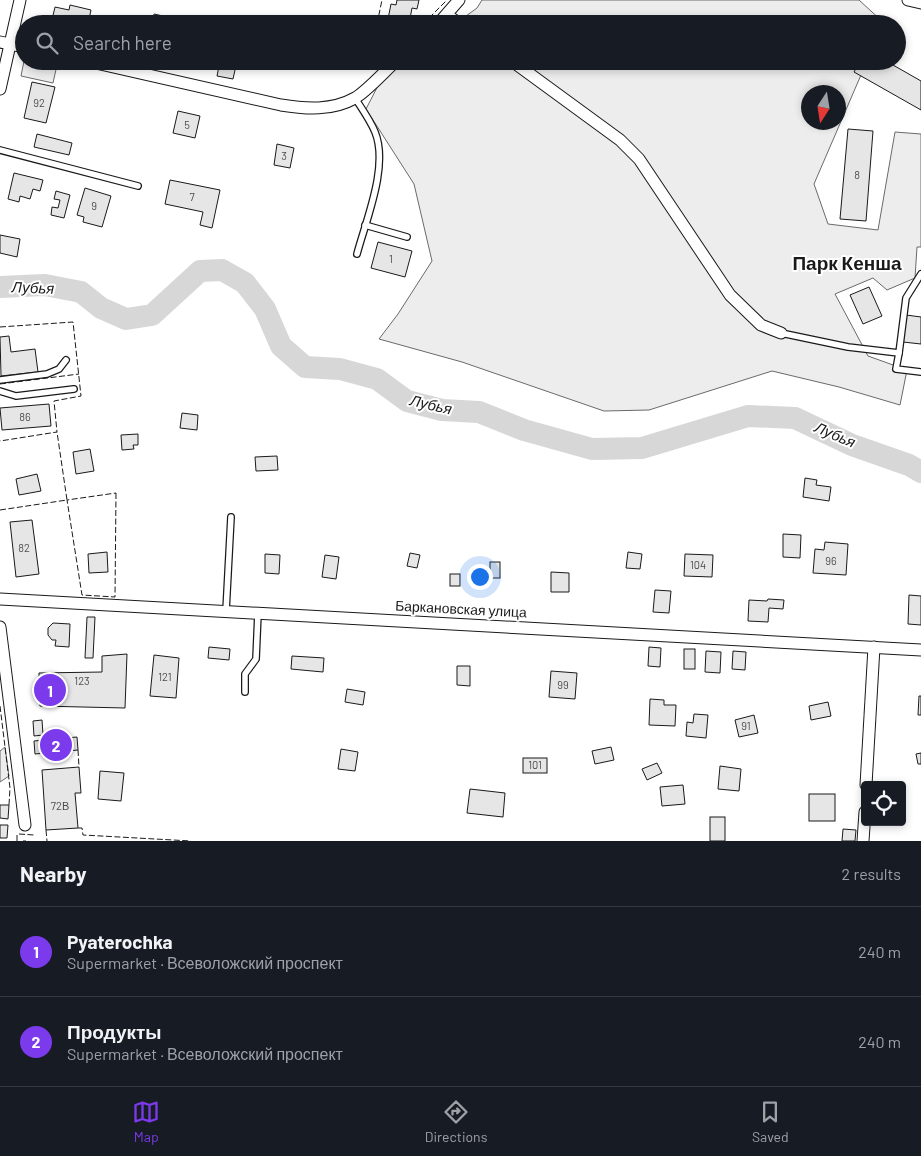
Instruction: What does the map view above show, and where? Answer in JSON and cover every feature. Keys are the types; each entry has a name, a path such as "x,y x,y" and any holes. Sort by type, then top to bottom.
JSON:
{"street":[{"path":"0,89 5,43 20,0"},
{"path":"447,15 460,0"},
{"path":"908,0 921,3"},
{"path":"127,70 306,109 331,107 355,98 386,70"},
{"path":"524,70 620,140 639,159 730,295 762,325 781,333"},
{"name":"Баркановская улица","path":"0,599 921,650"},
{"path":"0,627 25,825"},
{"path":"866,781 874,647"},
{"path":"863,841 864,826"}],"lane":[{"path":"355,98 376,132 380,156 376,184 357,254"},
{"path":"0,150 138,186"},
{"path":"365,225 407,237"},
{"path":"921,274 906,298 896,369 921,372"},
{"path":"781,333 848,347 899,353"},
{"path":"0,380 47,374 59,369 66,360"},
{"path":"0,392 16,396 74,389"},
{"path":"226,612 231,517"},
{"path":"244,692 245,674 256,659 258,613"}],"shaded area":[{"path":"482,0 859,0 875,15 467,15 477,8"},
{"path":"22,70 56,70 53,83 21,76"},
{"path":"391,70 863,70 846,110 846,85 801,85 801,130 837,130 814,184 828,224 878,230 895,132 921,134 921,247 917,247 915,278 887,290 873,278 835,294 868,356 907,370 900,405 839,387 772,371 649,410 604,411 462,362 379,339 398,314 432,261 414,184 366,109 383,76"},
{"path":"5,747 9,776 0,782 0,751"}],"building":[{"path":"397,0 419,0 417,9 412,8 411,15 389,15 391,4 396,5"},
{"path":"70,5 91,10 90,15 53,15 55,7 69,10"},
{"path":"218,70 235,70 233,79 217,76"},
{"path":"855,70 902,70 921,81 921,110 854,72"},
{"path":"32,82 55,87 46,123 24,118"},
{"path":"178,111 200,116 195,138 173,133"},
{"path":"848,129 873,131 866,221 840,219"},
{"path":"37,134 72,143 69,155 34,147"},
{"path":"277,144 294,148 290,168 274,165"},
{"path":"14,173 43,180 40,191 33,189 30,199 20,196 19,202 8,199"},
{"path":"170,180 220,190 212,228 200,225 203,212 165,204"},
{"path":"85,188 111,196 102,227 83,222 84,217 77,215"},
{"path":"56,191 70,195 64,218 51,215 52,207 58,208 60,200 54,199"},
{"path":"0,235 20,239 17,257 0,253"},
{"path":"378,242 412,251 405,277 371,268"},
{"path":"869,287 882,316 863,324 850,295"},
{"path":"906,315 921,317 921,344 903,342"},
{"path":"9,336 11,352 35,349 38,372 1,376 0,337"},
{"path":"49,404 51,426 2,430 0,408"},
{"path":"182,413 198,415 197,430 180,428"},
{"path":"138,434 138,445 133,445 134,449 122,450 121,435"},
{"path":"90,449 94,471 76,474 73,452"},
{"path":"277,456 278,470 256,471 255,457"},
{"path":"37,474 41,491 19,495 16,479"},
{"path":"805,478 817,480 816,485 831,487 829,501 803,497"},
{"path":"32,520 39,574 16,577 10,522"},
{"path":"783,534 801,535 800,558 783,557"},
{"path":"825,542 848,544 846,575 813,573 815,549 824,550"},
{"path":"107,552 108,572 89,573 88,554"},
{"path":"628,552 642,554 640,569 626,568"},
{"path":"410,553 420,555 417,568 407,566"},
{"path":"265,554 280,555 279,574 265,573"},
{"path":"685,554 713,555 712,577 684,576"},
{"path":"325,555 339,557 336,579 322,577"},
{"path":"490,562 500,562 500,578 490,578"},
{"path":"551,572 569,573 569,592 551,592"},
{"path":"450,574 460,574 460,586 450,586"},
{"path":"655,590 671,591 669,613 653,612"},
{"path":"909,595 921,596 921,625 908,624"},
{"path":"768,599 784,600 783,609 769,608 768,622 748,621 749,600 767,601"},
{"path":"87,617 95,617 93,658 85,658"},
{"path":"53,623 70,624 69,647 55,646 56,640 52,640 48,635 48,628"},
{"path":"209,647 230,649 229,660 208,658"},
{"path":"649,647 661,648 660,667 648,666"},
{"path":"684,649 695,649 695,669 684,669"},
{"path":"706,651 721,652 720,673 705,672"},
{"path":"733,651 746,652 745,670 732,669"},
{"path":"127,654 125,708 40,706 39,673 102,672 102,656"},
{"path":"154,655 179,658 176,698 150,696"},
{"path":"292,656 324,658 323,672 291,669"},
{"path":"457,666 470,666 470,686 457,685"},
{"path":"551,671 577,673 575,699 549,697"},
{"path":"347,689 365,692 363,705 345,702"},
{"path":"919,696 921,696 921,715 918,715"},
{"path":"650,699 664,700 664,705 676,705 675,726 649,725"},
{"path":"828,702 831,716 811,720 809,706"},
{"path":"694,714 708,715 706,738 686,736 687,722 693,723"},
{"path":"754,715 758,733 739,737 735,720"},
{"path":"42,720 43,735 34,736 33,721"},
{"path":"77,737 78,750 35,754 34,741"},
{"path":"611,747 614,760 595,764 592,751"},
{"path":"341,749 358,752 355,771 338,769"},
{"path":"921,753 921,764 918,764 916,754"},
{"path":"523,758 547,758 547,773 523,773"},
{"path":"657,763 662,773 647,780 642,769"},
{"path":"720,766 741,769 739,791 718,789"},
{"path":"79,767 81,793 75,793 78,828 46,830 42,770"},
{"path":"100,771 124,773 121,801 98,799"},
{"path":"683,785 685,804 662,806 660,787"},
{"path":"470,789 505,793 503,817 467,813"},
{"path":"809,794 835,794 835,821 809,821"},
{"path":"0,805 9,805 8,819 0,818"},
{"path":"710,817 725,817 725,841 710,841"},
{"path":"0,825 8,825 7,838 0,838"},
{"path":"843,829 856,830 855,841 842,841"}],"waterway":[{"name":"Лубья","path":"0,287 45,285 81,292 101,308 126,319 152,315 200,271 222,270 245,283 265,309 281,346 305,367 340,369 377,379 407,401 442,410 479,412 524,430 592,449 642,448 748,416 795,418 852,445 909,465 921,472"}],"fence":[{"path":"379,15 382,0"},
{"path":"432,15 447,0"},
{"path":"0,327 73,322 81,396 54,401 57,432 0,441"},
{"path":"0,384 79,374"},
{"path":"0,510 67,500 57,432"},
{"path":"116,493 115,597 82,595 67,500 116,493"},
{"path":"0,706 10,788 9,805"},
{"path":"78,750 79,767"},
{"path":"78,828 82,828 83,835 191,841"},
{"path":"46,830 47,841"},
{"path":"17,834 17,841"},
{"path":"19,834 34,835"}],"place":[{"name":"Pyaterochka","path":"50,690"},
{"name":"Продукты","path":"56,745"}],"district":[{"name":"Парк Кенша","path":"847,263"}]}
